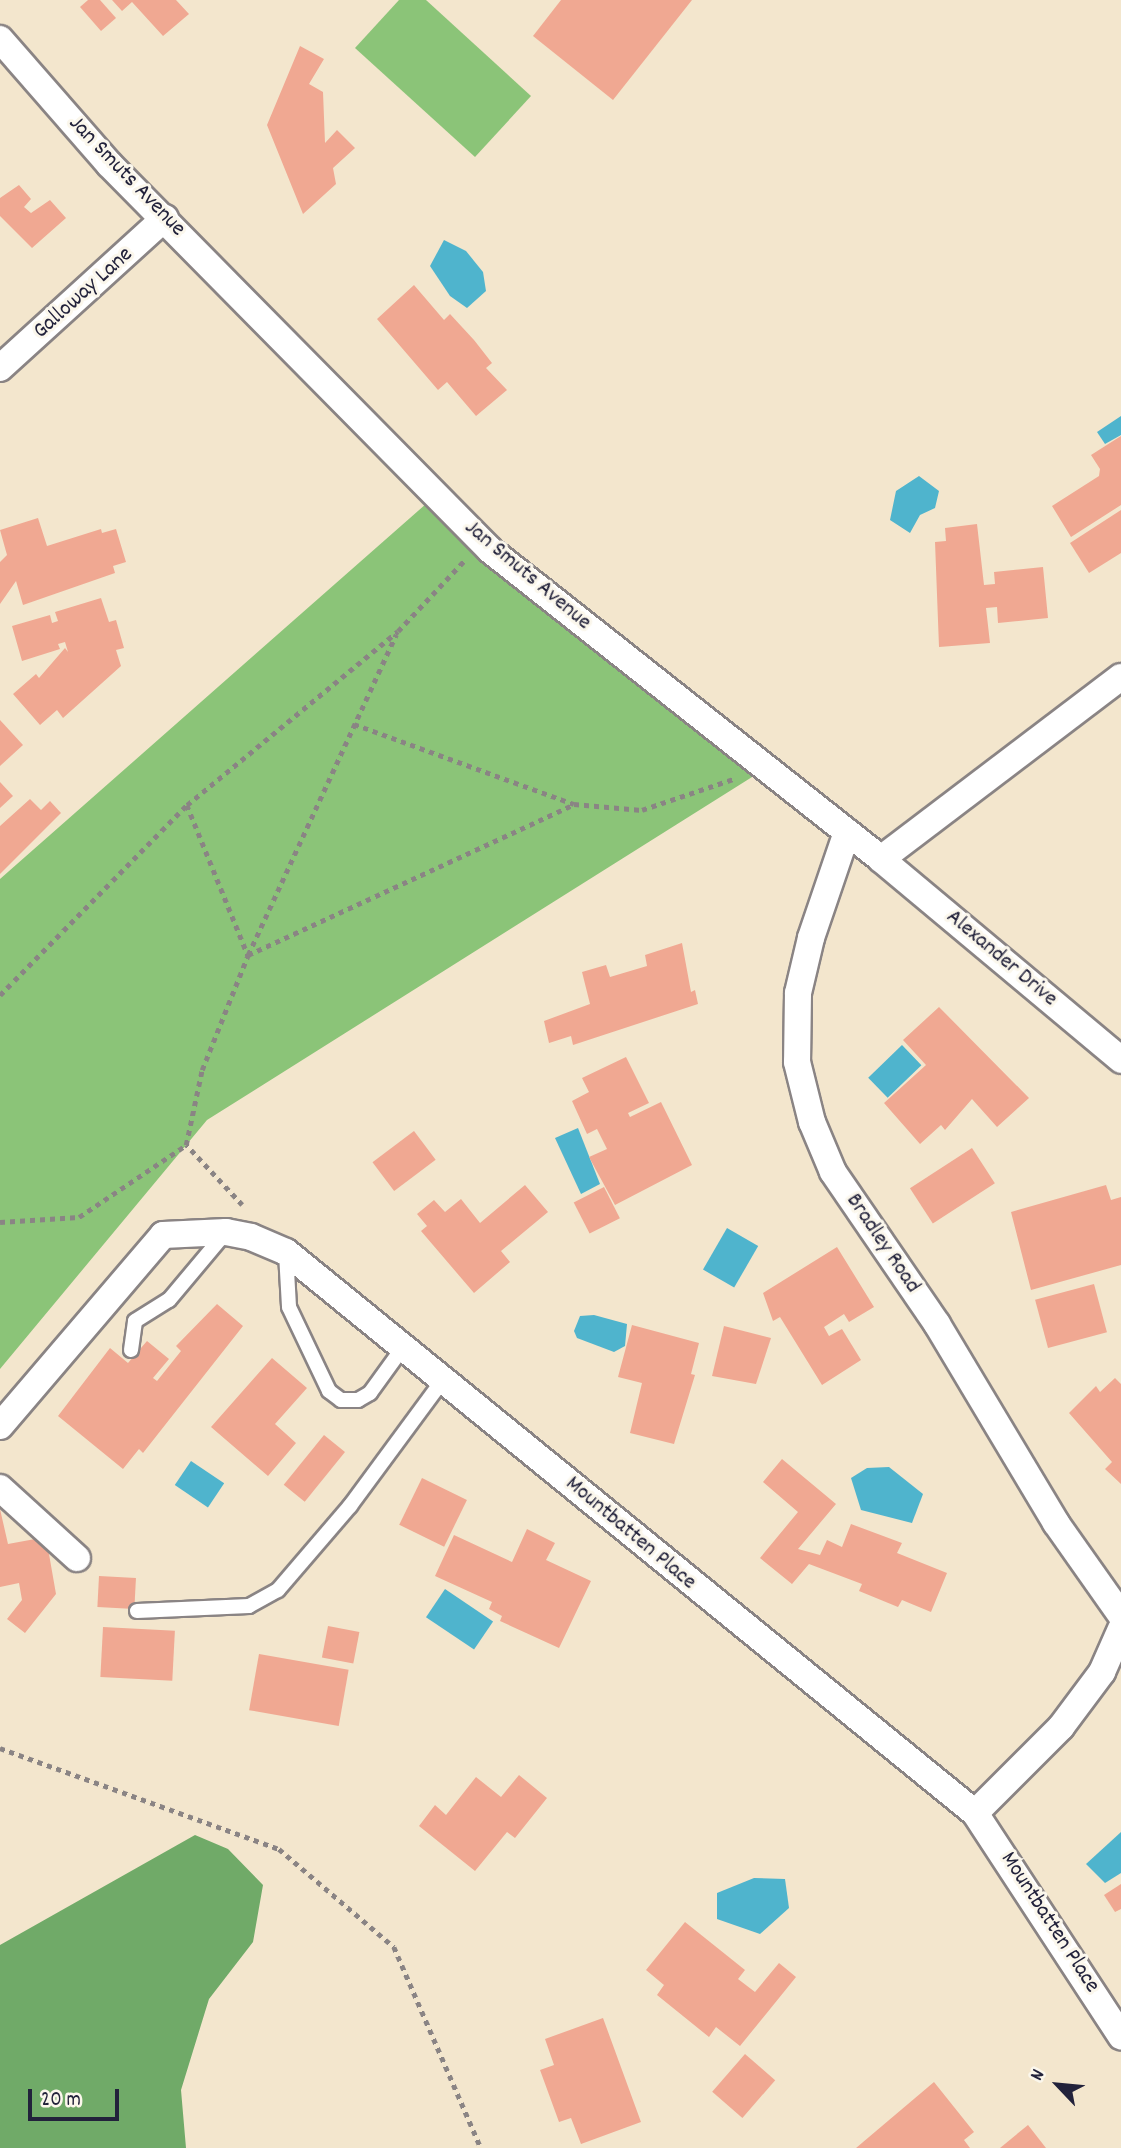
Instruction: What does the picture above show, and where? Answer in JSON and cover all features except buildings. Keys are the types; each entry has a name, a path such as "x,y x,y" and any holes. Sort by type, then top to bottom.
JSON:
{"street":[{"name":"Jan Smuts Avenue","path":"0,38 110,164 482,543 881,859"},
{"name":"Galloway Lane","path":"0,368 165,218"},
{"path":"881,859 1121,677"},
{"name":"Bradley Road","path":"847,832 811,938 798,993 797,1062 812,1122 833,1172 937,1324 1056,1523 1121,1615"},
{"name":"Alexander Drive","path":"881,859 1121,1060"},
{"name":"Mountbatten Place","path":"0,1426 163,1235 226,1233 251,1237 286,1252 975,1813 1121,2036"},
{"path":"0,1488 77,1558"},
{"path":"975,1813 1061,1727 1101,1672 1121,1629"}],"lane":[{"path":"131,1350 135,1321 169,1300 226,1233"},
{"path":"286,1252 289,1307 329,1391 341,1400 358,1400 370,1393 404,1346"},
{"path":"137,1611 248,1606 278,1590 350,1506 443,1380"}],"path":[{"path":"0,995 187,805 398,631 482,543"},
{"path":"0,1222 79,1217 186,1145 202,1070 247,955 398,631"},
{"path":"354,724 574,804 642,810 768,767"},
{"path":"247,955 574,804"},
{"path":"187,805 247,955"},
{"path":"186,1145 249,1213"},
{"path":"0,1748 279,1849 394,1947 481,2148"}],"green space":[{"path":"399,0 426,0 531,96 475,157 355,48"},
{"path":"435,496 768,767 207,1120 0,1369 0,879"},
{"path":"195,1835 228,1849 263,1885 253,1942 209,1999 181,2090 186,2148 0,2148 0,1945"}],"water":[{"path":"444,240 466,251 483,272 486,291 467,308 450,296 430,266"},
{"path":"1121,416 1121,435 1105,444 1097,432"},
{"path":"919,476 939,491 935,508 920,515 910,533 890,520 896,491"},
{"path":"902,1045 921,1065 888,1098 868,1078"},
{"path":"578,1128 600,1184 581,1194 555,1138"},
{"path":"727,1228 758,1246 734,1288 703,1270"},
{"path":"594,1315 627,1324 625,1346 614,1352 577,1338 574,1331 580,1316"},
{"path":"191,1461 224,1483 208,1507 175,1485"},
{"path":"889,1467 923,1494 912,1523 861,1510 851,1478 867,1468"},
{"path":"445,1589 493,1621 474,1650 426,1617"},
{"path":"1121,1832 1121,1873 1105,1883 1086,1864"},
{"path":"754,1878 785,1879 789,1908 760,1934 717,1919 717,1893"}]}
